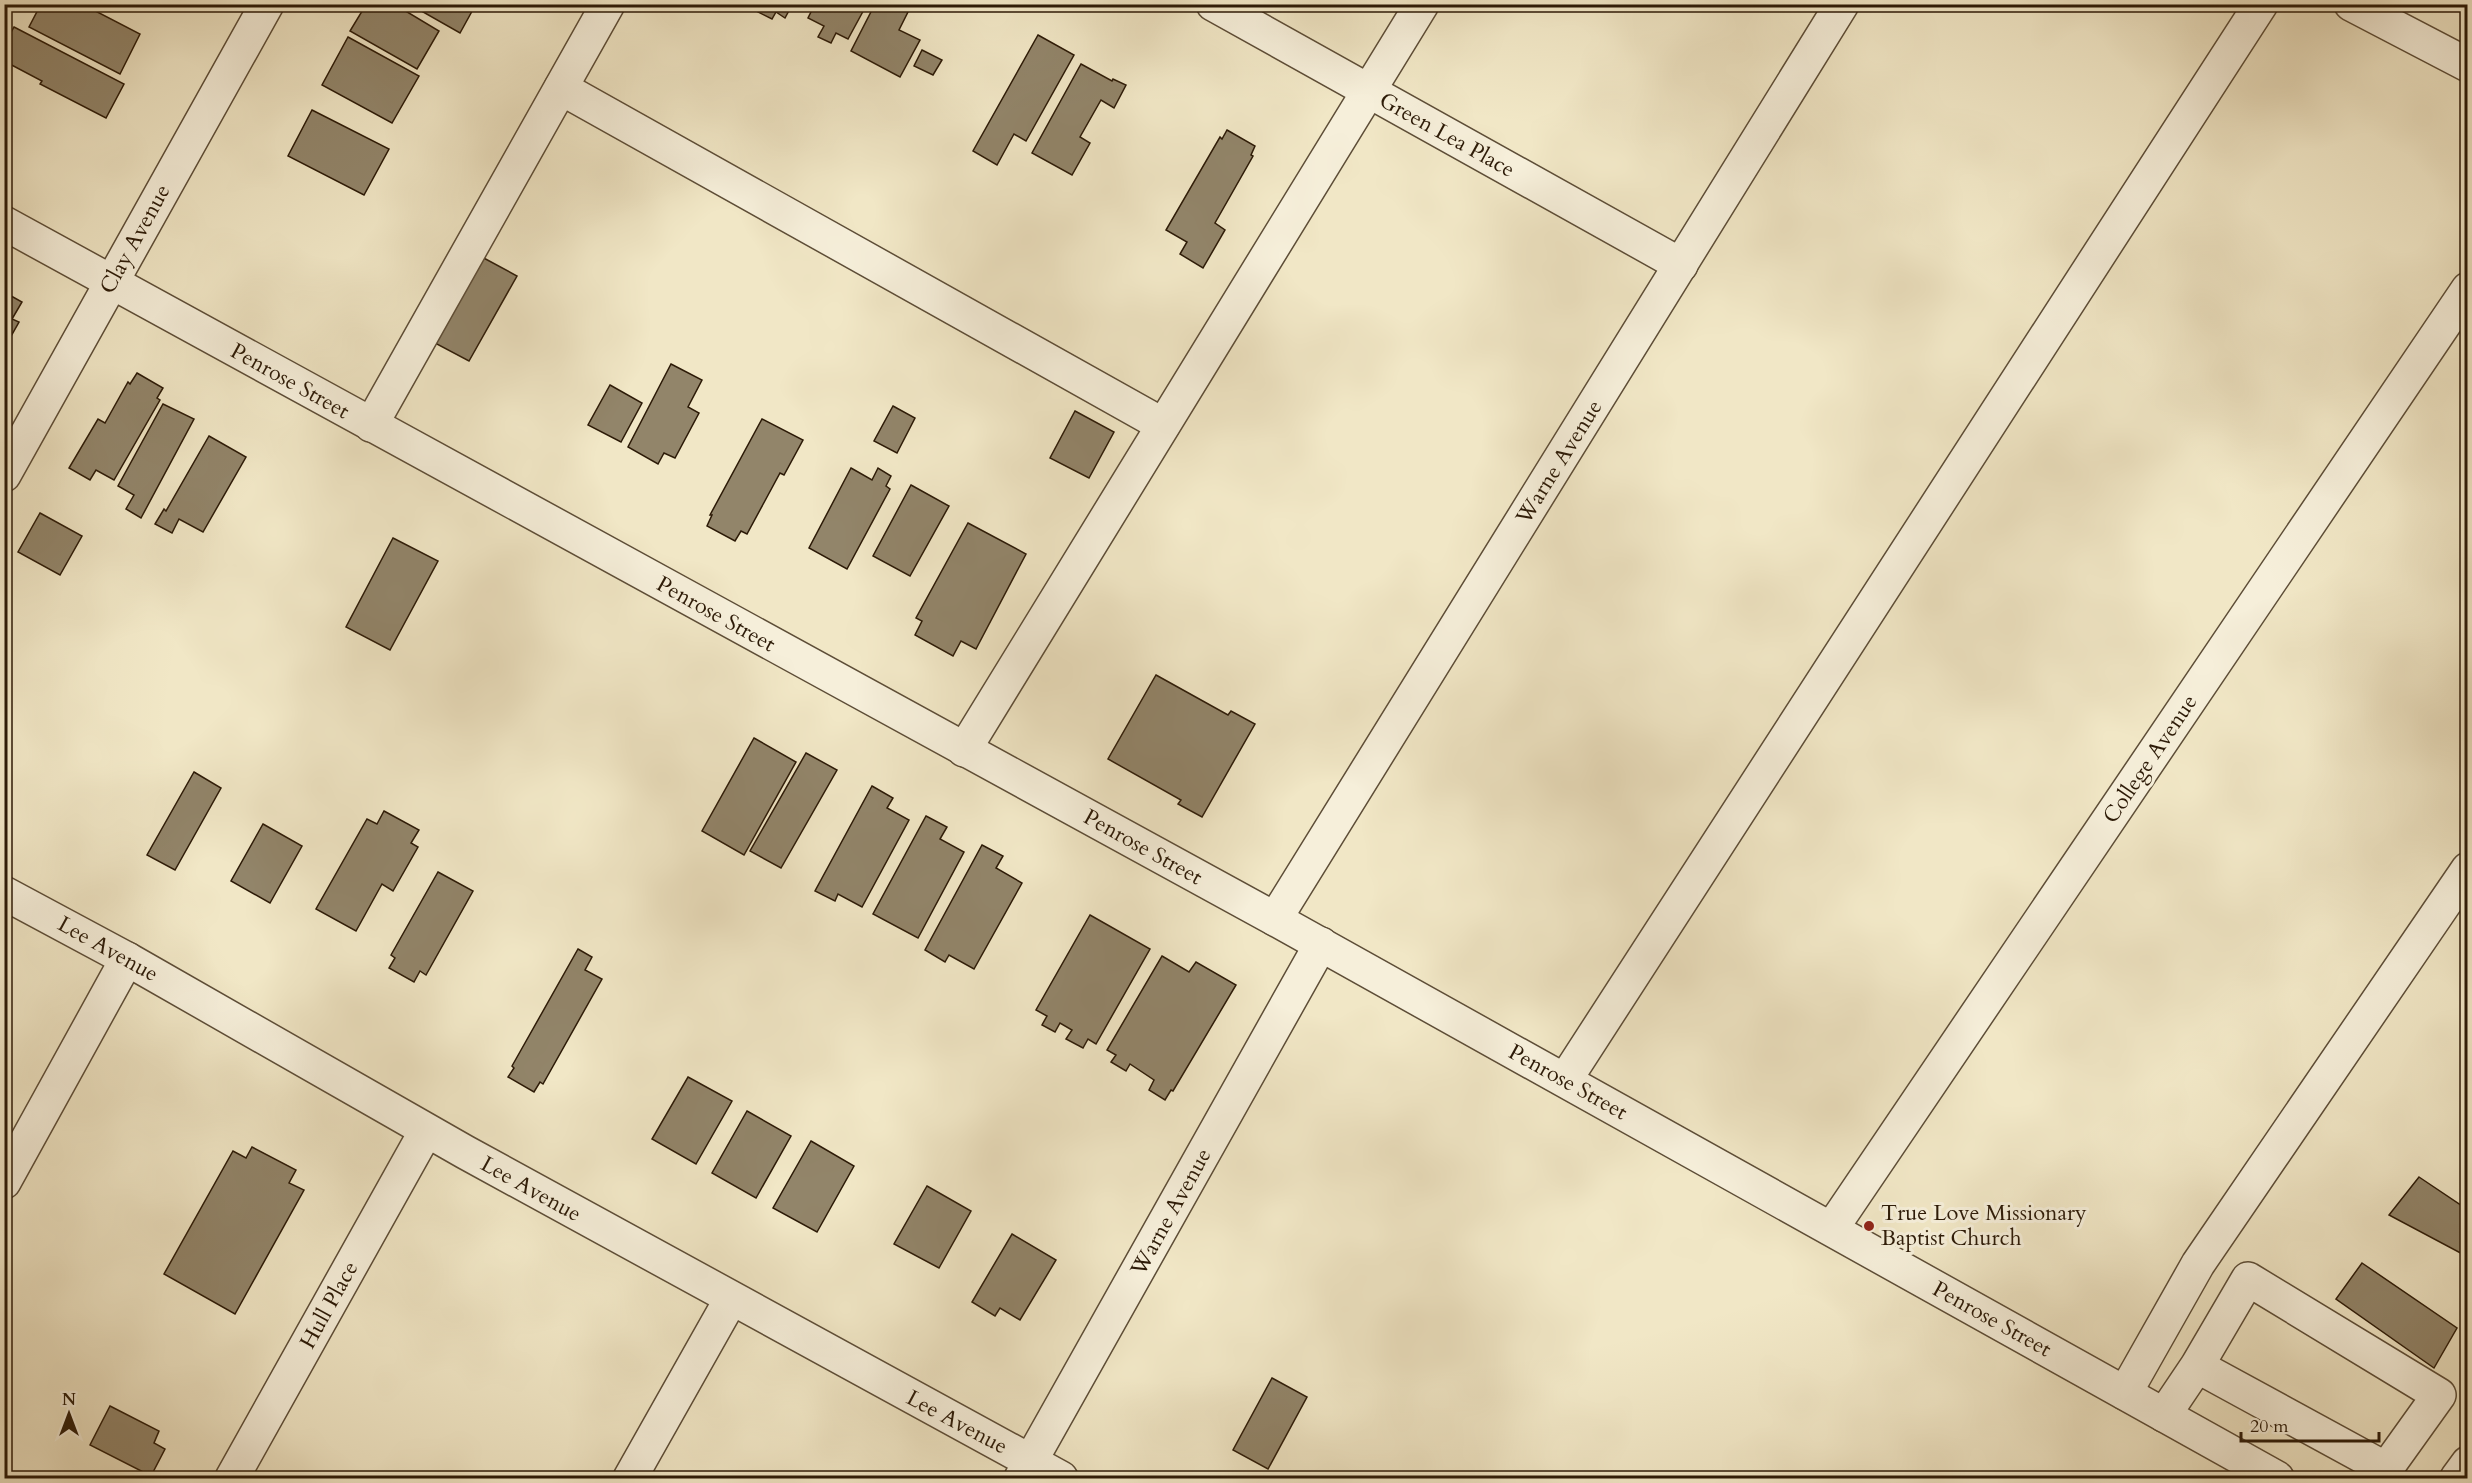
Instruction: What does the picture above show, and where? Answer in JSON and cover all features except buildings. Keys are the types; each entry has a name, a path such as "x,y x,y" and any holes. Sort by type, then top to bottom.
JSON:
{"street":[{"name":"Clay Avenue","path":"4,475 267,4"},
{"path":"371,426 608,4"},
{"name":"Green Lea Place","path":"1213,4 1681,265"},
{"path":"964,750 1422,4"},
{"name":"Warne Avenue","path":"1275,919 1842,4"},
{"path":"1565,1080 2261,4"},
{"path":"2351,4 2468,65"},
{"path":"561,88 1163,426"},
{"name":"Penrose Street","path":"4,223 371,426 1321,944 2277,1479"},
{"name":"College Avenue","path":"1832,1228 2468,289"},
{"path":"2125,1393 2198,1264 2468,869"},
{"name":"Lee Avenue","path":"4,893 127,959 426,1131 730,1299 1026,1470 1061,1479"},
{"name":"Warne Avenue","path":"1026,1470 1321,944"},
{"path":"4,1182 127,959"},
{"name":"Hull Place","path":"232,1479 426,1131"},
{"path":"2164,1415 2197,1366 2248,1280 2439,1395 2386,1469 2197,1366"},
{"path":"630,1479 730,1299"},
{"path":"2457,1479 2468,1463"}],"place":[{"name":"True Love Missionary Baptist Church","path":"1869,1226"}]}
